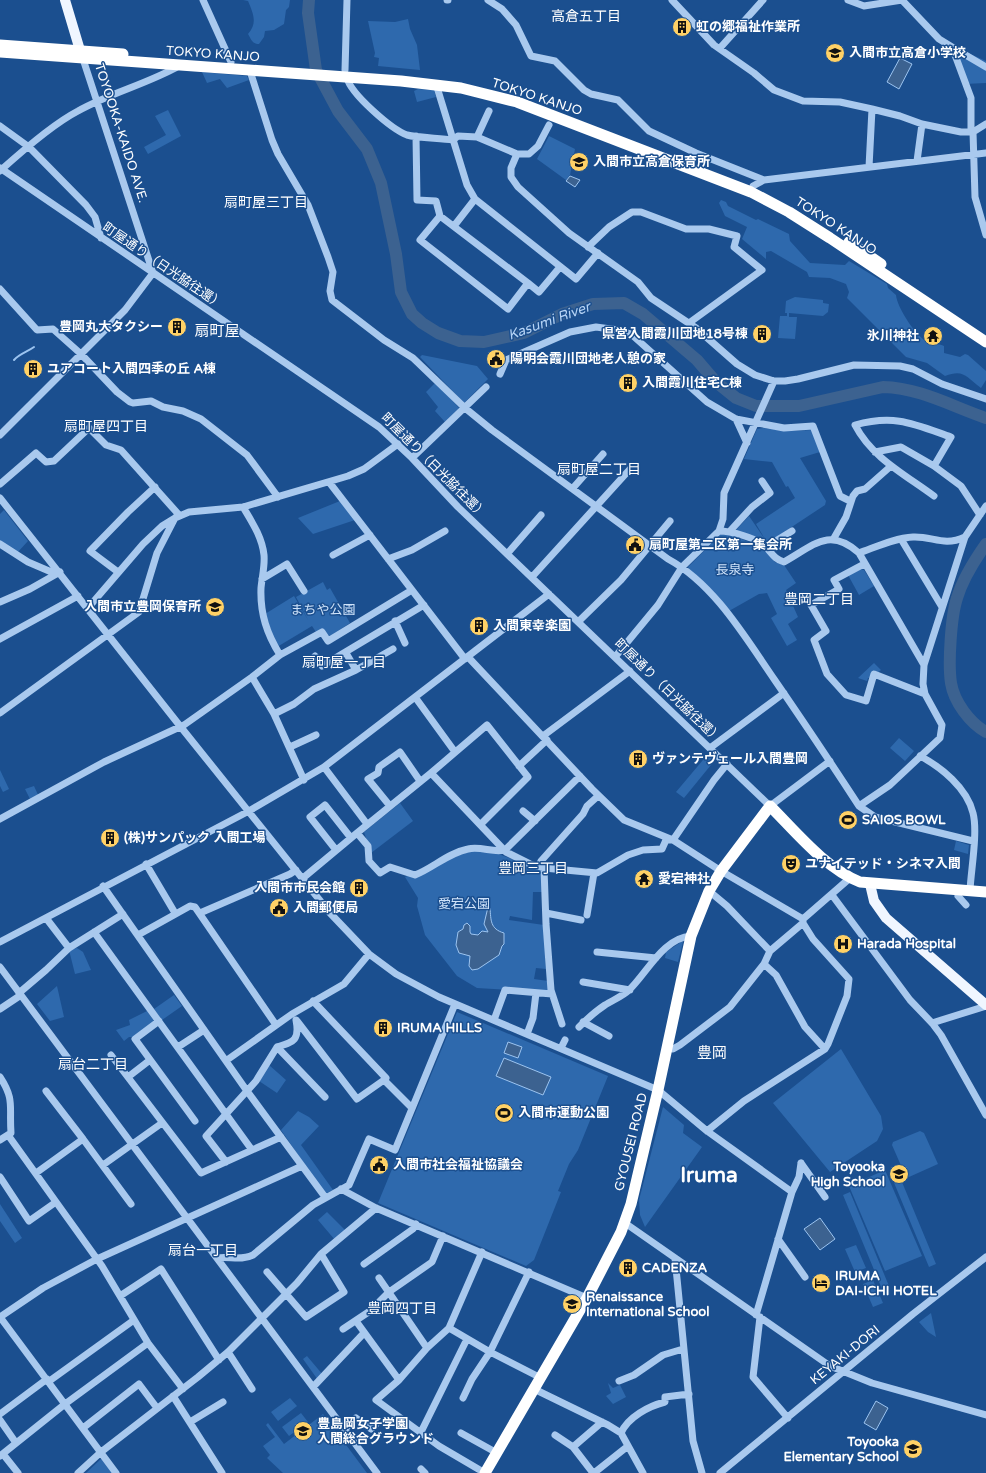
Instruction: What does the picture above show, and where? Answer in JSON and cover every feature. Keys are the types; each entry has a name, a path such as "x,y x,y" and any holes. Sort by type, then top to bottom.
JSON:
{"highway":[{"name":"TOKYO KANJO","path":"0,45 180,65 250,70 298,70"},
{"name":"TOKYO KANJO","path":"0,52 231,62 436,84 461,88 517,102 752,189 812,218 986,333"},
{"name":"TOKYO KANJO","path":"346,74 436,78 515,94 730,175 830,238 986,342"},
{"name":"GYOUSEI ROAD","path":"485,1473 587,1298 624,1223 658,1090 691,936 709,891 721,871 770,806"},
{"path":"770,806 820,854 850,878 870,884 986,892"}],"main road":[{"name":"TOYOOKA-KAIDO AVE.","path":"65,0 82,55"},
{"path":"870,884 874,901 886,918 986,1005"}],"street":[{"path":"203,0 231,62"},
{"path":"347,0 344,61 350,86 384,119 407,135 453,140 458,136 477,137 517,154 529,154 538,146 549,124"},
{"path":"488,0 502,9 516,25 531,56 556,61 584,90 591,94 618,100 649,131 696,153 764,180 986,153"},
{"path":"672,0 720,48 774,90 784,95 808,102 840,102 900,116 922,124 961,132 973,132 986,124"},
{"path":"720,48 762,0"},
{"path":"848,0 864,6 902,0 939,39 986,67"},
{"path":"952,47 971,98 971,129 973,132 975,197 986,235"},
{"name":"TOYOOKA-KAIDO AVE.","path":"82,55 153,273"},
{"path":"1,170 67,117 98,102 165,74 180,65"},
{"path":"250,70 272,140 278,154 308,206 328,257 332,272 330,291 332,300 384,340 412,358 465,408 492,430 650,546 682,567 711,595 733,621 784,693 859,806 875,817 973,841"},
{"path":"436,84 467,185 475,199 576,279 598,253"},
{"path":"869,167 872,109"},
{"path":"477,137 489,111"},
{"path":"917,161 922,124"},
{"path":"0,126 29,147 86,205 95,217 101,238"},
{"path":"416,136 417,200 436,201 440,216 539,292 560,267"},
{"path":"517,154 511,168 511,177 514,183 569,233 638,282 651,298 689,323 745,370 773,383 798,380 854,366 900,366 913,369 942,384 986,399"},
{"name":"町屋通り（日光脇往還）","path":"1,170 313,383 354,409 398,444 454,503 770,806"},
{"path":"752,189 764,180"},
{"path":"454,226 475,199"},
{"path":"588,247 609,227 632,212 641,212 686,229 709,229 737,236 734,247 762,270 689,323"},
{"path":"440,216 420,240 508,309 528,283"},
{"path":"0,435 125,310 153,273"},
{"path":"0,290 37,330 53,329 81,354 117,392 130,402 133,403 151,400 163,407 183,410 202,419 247,455 278,497"},
{"path":"500,374 506,360 570,332 583,329 608,328 630,334 707,402 736,418 784,428 813,426 840,496 850,501"},
{"path":"615,657 658,605 682,567 719,531 723,519 724,493 757,422 773,383"},
{"path":"412,458 486,388"},
{"path":"736,418 747,443"},
{"path":"934,466 951,437 901,420 874,420 855,426 862,439 875,452 891,466 934,496"},
{"path":"0,484 36,453 46,462 54,461 89,428 106,444 121,450 155,487 177,517"},
{"path":"88,608 118,572 162,526 177,517 189,512 243,508 329,482 364,469 398,444"},
{"path":"875,452 901,447 934,466 961,486 980,515"},
{"path":"573,488 603,454"},
{"path":"719,531 730,531 766,547 775,558 784,562 819,542 834,538 846,517 850,501 857,491 865,489 891,466"},
{"path":"532,578 631,468"},
{"path":"730,531 752,507 770,493 762,481"},
{"path":"329,482 466,658 545,738 598,796 624,820 673,840 803,921 813,940 848,978 849,990 825,1049 731,1110 707,1131"},
{"path":"118,572 90,551 155,487"},
{"path":"0,498 58,573 88,608 302,878 350,935 369,954 408,981 455,1004 658,1090 707,1131 792,1192"},
{"path":"859,806 890,786 940,738 943,730 942,725 925,694 923,684 924,665 965,537 986,506"},
{"path":"243,508 256,530 262,547 264,562 261,598 266,629 280,655"},
{"path":"507,554 542,515"},
{"path":"0,713 141,609 157,553 177,517"},
{"path":"578,622 621,580 670,521"},
{"path":"766,547 792,531"},
{"path":"388,559 412,550 445,532"},
{"path":"333,555 370,535"},
{"path":"859,553 901,539 912,537 946,542 965,537"},
{"path":"834,538 859,553 924,665"},
{"path":"901,539 942,607"},
{"path":"0,544 28,562 58,573"},
{"path":"262,578 287,564 304,591"},
{"path":"864,564 834,580 839,590 811,605 826,631 814,640 827,674 846,695 866,701 874,674 925,694"},
{"path":"0,602 30,590 58,573"},
{"path":"0,819 104,762 180,726 207,710 280,655 322,632 328,641 412,590"},
{"path":"0,942 103,886 249,811 304,780 324,767 549,594"},
{"path":"0,639 78,596"},
{"path":"315,656 322,666 424,605"},
{"path":"395,621 405,643"},
{"path":"274,714 294,704 314,689 356,670 393,649"},
{"path":"346,653 356,670"},
{"path":"519,766 545,738 630,671"},
{"path":"252,677 274,714 304,780"},
{"path":"710,748 784,693"},
{"path":"415,697 455,752"},
{"path":"302,878 487,726 528,777 481,824"},
{"path":"290,747 316,735"},
{"path":"390,806 368,779 378,773 379,767 400,752 420,781"},
{"path":"920,756 933,763 948,776 969,804 974,822 970,890"},
{"path":"770,806 830,761"},
{"path":"673,840 714,780 727,764"},
{"path":"324,767 368,824"},
{"path":"431,773 505,850 530,864 542,867 594,873 643,850 662,849 666,840 673,840"},
{"path":"358,833 368,846 369,861 380,873 390,867 415,875 444,858 467,849 479,848 500,852 505,850 580,776"},
{"path":"562,1024 552,994 548,965 546,913 541,861 583,814 587,806 598,796"},
{"path":"336,850 310,817 325,805 351,838"},
{"path":"524,811 535,822"},
{"path":"146,864 175,914"},
{"path":"200,913 296,870"},
{"path":"587,915 594,873"},
{"path":"667,1048 673,1049 680,1045 723,1014 741,995 764,964 770,951 850,878"},
{"path":"103,886 204,1030 227,1060 247,1091 325,1197"},
{"path":"709,891 727,906 770,951"},
{"path":"832,895 910,1000 942,1035 986,1115"},
{"path":"958,896 966,905"},
{"path":"138,935 190,906 195,907 276,1025"},
{"path":"546,913 581,920"},
{"path":"0,1009 20,994 68,948 123,914"},
{"path":"46,918 68,948"},
{"path":"94,932 252,1150"},
{"path":"609,1036 581,1024 603,1006 630,990 656,958 680,940 691,936"},
{"path":"597,952 656,958"},
{"path":"227,1060 276,1025 294,1017 313,1001 344,984 369,954"},
{"path":"764,964 776,975 805,1027 825,1049"},
{"path":"0,967 377,1473"},
{"path":"583,982 630,990"},
{"path":"494,1020 505,990 552,994"},
{"path":"527,1034 533,1018 536,993"},
{"path":"313,1001 386,1078 384,1080 412,1108"},
{"path":"217,1258 226,1256 245,1259 253,1255 304,1212 325,1197 348,1185 369,1139 395,1150 455,1004"},
{"path":"932,1023 986,1005"},
{"path":"226,1162 206,1136 260,1076 276,1048 288,1045 293,1040 297,1032 294,1017"},
{"path":"294,1017 357,1099 384,1080"},
{"path":"159,1021 135,1040 195,1121"},
{"path":"178,1047 204,1030"},
{"path":"561,1048 565,1040"},
{"path":"276,1048 325,1097"},
{"path":"111,1055 201,1173 281,1137"},
{"path":"128,1077 150,1060"},
{"path":"0,1076 11,1097 11,1132 0,1140"},
{"path":"46,1091 131,1204"},
{"path":"102,1165 162,1122"},
{"path":"8,1135 97,1259 148,1343 183,1389"},
{"path":"36,1173 83,1139"},
{"path":"788,1418 753,1377 758,1316 788,1202 799,1177 801,1163 825,1197"},
{"path":"116,1473 0,1317 43,1288 97,1259 302,1166"},
{"path":"0,1177 29,1221 56,1202"},
{"path":"341,1189 376,1208 587,1298"},
{"path":"78,1473 101,1452 183,1389 228,1352 286,1293 321,1254 376,1208"},
{"path":"624,1223 822,1360 844,1372 872,1383 986,1415"},
{"path":"364,1264 413,1229 416,1224"},
{"path":"342,1329 370,1311 388,1292 432,1262 443,1236"},
{"path":"778,1239 805,1277"},
{"path":"482,1252 449,1328 427,1348 399,1380 376,1400 440,1446 485,1473"},
{"path":"267,1272 306,1317 344,1292 321,1254"},
{"name":"KEYAKI-DORI","path":"720,1473 913,1314 986,1256"},
{"path":"675,1258 693,1441 702,1473"},
{"path":"120,1296 161,1269 219,1360"},
{"path":"463,1398 472,1379 490,1352 529,1272"},
{"path":"379,1278 427,1348"},
{"path":"0,1414 134,1320"},
{"path":"356,1320 399,1380"},
{"path":"449,1328 466,1339 541,1378"},
{"path":"314,1387 364,1333"},
{"path":"421,1432 466,1339"},
{"path":"18,1473 1,1455 65,1404 148,1343"},
{"path":"619,1381 634,1375 663,1354 683,1349"},
{"path":"228,1352 252,1389"},
{"path":"83,1428 139,1384 158,1408"},
{"path":"534,1389 602,1422 621,1433 643,1473"},
{"path":"621,1433 622,1429 640,1413 654,1405 665,1402 665,1397 689,1394"},
{"path":"173,1396 222,1473"},
{"path":"190,1422 223,1402"},
{"path":"345,1429 356,1418 371,1429 376,1424"},
{"path":"0,1420 16,1443"},
{"path":"573,1447 602,1422"},
{"path":"462,1433 497,1453"},
{"path":"555,1435 573,1447 594,1473 628,1446"}],"green space":[{"path":"243,0 290,0 289,7 286,10 284,24 274,30 265,31 264,37 259,44 255,43 248,34 254,22 253,14 248,1"},
{"path":"408,19 410,29 417,45 420,70 378,66 379,58 374,57 375,53 368,21 395,22"},
{"path":"968,53 986,61 986,83 964,84 957,54"},
{"path":"202,72 247,76 249,80 227,88 220,79 207,83"},
{"path":"418,89 434,90 436,97 417,102 414,91"},
{"path":"168,110 181,136 148,154 144,147 166,135 155,116"},
{"path":"549,136 575,149 570,175 566,180 537,159"},
{"path":"721,200 726,202 728,206 756,220 758,219 789,234 790,241 810,263 845,265 849,261 887,284 888,288 896,295 907,320 922,338 930,343 944,346 944,353 960,357 965,354 968,355 986,371 986,380 981,388 964,375 957,373 945,376 927,363 906,357 847,298 849,292 846,284 830,278 809,277 807,272 771,251 766,252 766,259 742,239 747,227 725,216 719,203"},
{"path":"795,297 823,300 823,303 829,304 828,312 823,316 789,313 789,317 797,317 795,339 778,338 780,316 787,316 787,313 785,313 786,301"},
{"path":"422,355 477,366 488,379 464,403 420,357"},
{"path":"436,382 459,408 445,422 435,411 438,407 426,392"},
{"path":"763,428 794,431 812,430 820,452 800,458 826,501 825,505 772,540 770,539 767,545 735,531 749,516 766,541 756,524 795,498 788,486 786,487 772,462 744,459 757,429"},
{"path":"340,501 355,520 313,534 298,518"},
{"path":"4,510 28,541 17,553 0,541 0,514"},
{"name":"長泉寺","path":"729,534 764,549 775,562 784,565 796,583 786,590 798,617 788,624 797,640 787,646 771,618 777,614 767,593 759,594 729,611 689,569 688,567 720,535"},
{"path":"861,569 864,570 874,586 859,595 848,575"},
{"name":"まちや公園","path":"323,582 327,590 330,588 350,623 330,636 327,635 323,629 316,632 312,626 277,647 265,614 294,596 308,620 296,597"},
{"path":"874,663 881,670 871,678 868,678 867,681 858,678"},
{"path":"899,738 914,751 905,761 890,748"},
{"path":"708,754 715,760 684,798 676,792"},
{"path":"0,770 9,789 3,792 0,786"},
{"path":"34,786 39,797 31,801 25,789"},
{"path":"400,803 413,821 371,853 364,832"},
{"path":"956,841 969,845 968,854 954,850"},
{"name":"愛宕公園","path":"477,849 501,855 542,871 543,892 533,892 532,920 510,916 509,920 544,925 546,969 536,968 534,979 548,981 549,990 547,992 477,988 457,976 425,935 417,906 418,898 405,877 445,860"},
{"path":"683,942 678,962 665,958 666,952"},
{"path":"77,948 83,952 91,970 75,974 69,950"},
{"path":"57,986 64,1017 50,1021 37,1004"},
{"path":"174,995 182,1006 162,1020 154,1009"},
{"path":"147,1011 154,1021 134,1037 129,1037 124,1041 116,1030 130,1025 129,1020"},
{"name":"入間市運動公園","path":"457,1012 608,1076 578,1150 569,1164 558,1191 561,1192 534,1260 526,1266 378,1203"},
{"path":"841,1049 881,1116 883,1129 877,1141 830,1172 773,1103"},
{"path":"269,1065 286,1080 277,1093 259,1081"},
{"path":"663,1107 684,1125 683,1133 702,1147 645,1227 640,1215 639,1200"},
{"path":"298,1111 309,1117 319,1126 301,1145 333,1190 325,1194 281,1130"},
{"path":"920,1131 924,1133 938,1164 906,1177 892,1145 893,1142"},
{"path":"885,1170 922,1256 885,1271 849,1186"},
{"path":"897,1170 936,1264 929,1267 890,1173"},
{"path":"850,1192 889,1286 882,1289 843,1195"},
{"path":"0,1204 22,1238 15,1243 0,1221"},
{"path":"327,1212 346,1231 335,1240 318,1220"},
{"path":"856,1245 866,1268 855,1272 845,1249"},
{"path":"873,1280 883,1303 873,1307 863,1284"},
{"path":"931,1313 936,1337 928,1332 919,1322"},
{"path":"307,1356 323,1375 318,1380 303,1359"},
{"path":"608,1383 613,1388 620,1385 626,1397 613,1404 606,1396 611,1393"},
{"path":"290,1398 297,1406 278,1421 271,1412"},
{"path":"301,1413 308,1422 289,1436 282,1427"},
{"path":"323,1414 367,1473 283,1473 267,1458 270,1455 263,1446 275,1437 266,1425 268,1423 284,1444"},
{"path":"102,1458 113,1473 86,1473"}],"shaded area":[{"path":"900,58 912,64 899,89 887,82"},
{"path":"570,176 580,180 575,187 566,181"},
{"path":"488,907 490,908 492,924 496,929 504,933 504,944 499,955 478,969 472,970 469,966 470,956 459,953 456,945 458,932 463,929 464,925 467,923 470,926 471,934 478,935 482,931 488,932 484,924"},
{"path":"508,1042 522,1047 518,1058 504,1053"},
{"path":"504,1058 551,1077 543,1095 496,1076"},
{"path":"820,1218 835,1239 820,1250 804,1229"},
{"path":"876,1401 888,1408 876,1430 864,1423"}],"waterway":[{"name":"Kasumi River","path":"309,0 308,13 316,70 338,111 367,149 381,183 396,254 401,292 412,314 422,323 438,333 460,341 484,342 524,333 562,314 593,304 624,303 643,314 697,360 715,381 736,398 756,406 799,406 883,387 897,388 923,394 986,418"},
{"path":"14,360 34,347"},
{"name":"Kasumi River","path":"986,544 969,570 957,598 950,653 950,675 955,697 969,718 986,732"}],"place":[{"name":"虹の郷福祉作業所","path":"682,27"},
{"name":"入間市立高倉小学校","path":"835,53"},
{"name":"入間市立高倉保育所","path":"579,162"},
{"name":"豊岡丸大タクシー","path":"177,327"},
{"name":"県営入間霞川団地18号棟","path":"762,334"},
{"name":"氷川神社","path":"933,336"},
{"name":"陽明会霞川団地老人憩の家","path":"496,359"},
{"name":"ユアコート入間四季の丘 A棟","path":"33,369"},
{"name":"入間霞川住宅C棟","path":"628,383"},
{"name":"扇町屋第二区第一集会所","path":"635,545"},
{"name":"入間市立豊岡保育所","path":"215,607"},
{"name":"入間東幸楽園","path":"479,626"},
{"name":"ヴァンテヴェール入間豊岡","path":"638,759"},
{"name":"SAIOS BOWL","path":"848,820"},
{"name":"(株)サンパック 入間工場","path":"110,838"},
{"name":"ユナイテッド・シネマ入間","path":"791,864"},
{"name":"愛宕神社","path":"644,879"},
{"name":"入間市市民会館","path":"359,888"},
{"name":"入間郵便局","path":"279,908"},
{"name":"Harada Hospital","path":"843,944"},
{"name":"IRUMA HILLS","path":"383,1028"},
{"name":"入間市運動公園","path":"504,1113"},
{"name":"入間市社会福祉協議会","path":"379,1165"},
{"name":"Toyooka High School","path":"899,1174"},
{"name":"CADENZA","path":"628,1268"},
{"name":"IRUMA DAI-ICHI HOTEL","path":"821,1283"},
{"name":"Renaissance International School","path":"572,1304"},
{"name":"豊島岡女子学園 入間総合グラウンド","path":"303,1431"},
{"name":"Toyooka Elementary School","path":"913,1449"}],"district":[{"name":"高倉五丁目","path":"586,16"},
{"name":"扇町屋三丁目","path":"266,202"},
{"name":"扇町屋","path":"217,331"},
{"name":"扇町屋四丁目","path":"106,426"},
{"name":"扇町屋二丁目","path":"599,469"},
{"name":"豊岡二丁目","path":"819,599"},
{"name":"扇町屋一丁目","path":"344,662"},
{"name":"豊岡三丁目","path":"533,868"},
{"name":"豊岡","path":"712,1053"},
{"name":"扇台二丁目","path":"93,1064"},
{"name":"Iruma","path":"709,1175"},
{"name":"扇台一丁目","path":"203,1250"},
{"name":"豊岡四丁目","path":"402,1308"}]}
